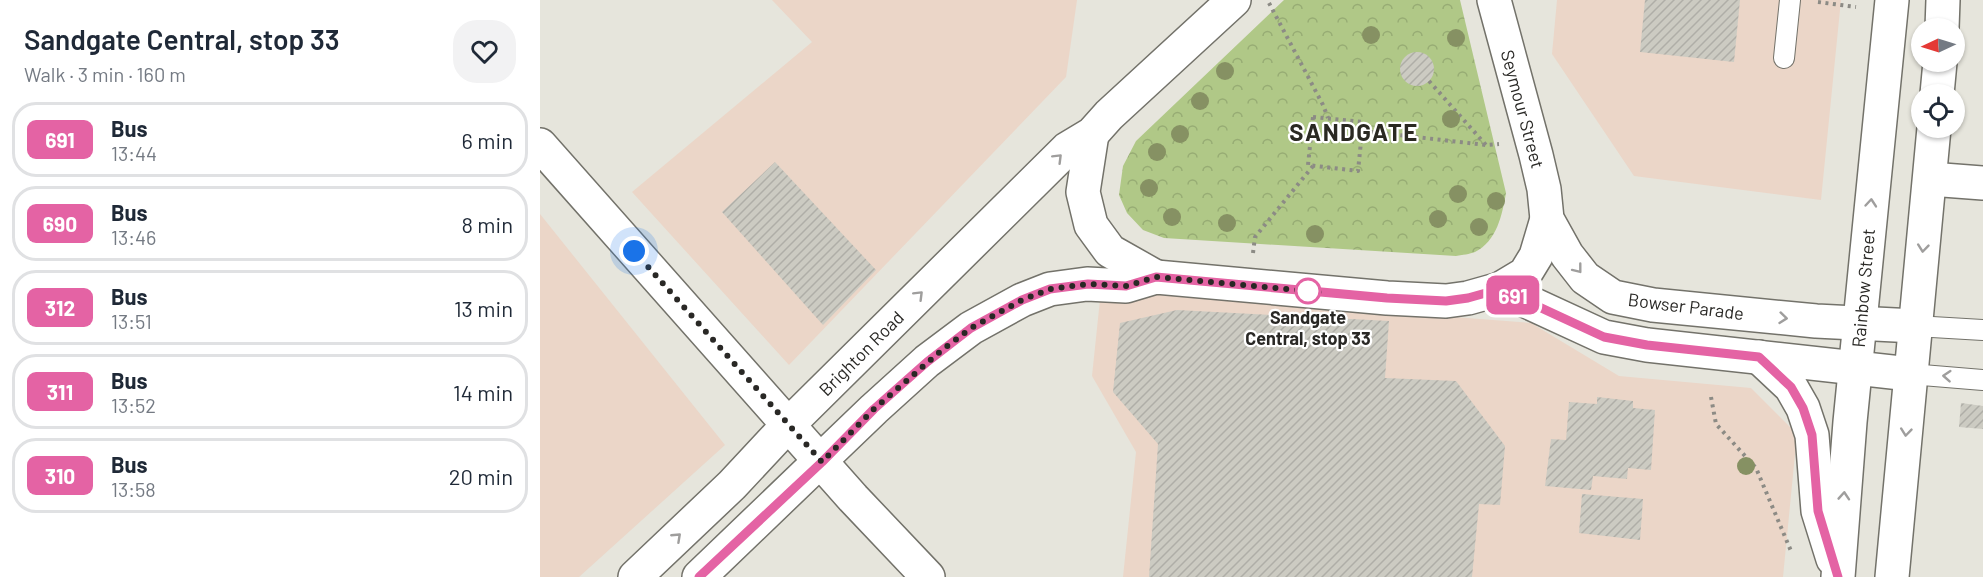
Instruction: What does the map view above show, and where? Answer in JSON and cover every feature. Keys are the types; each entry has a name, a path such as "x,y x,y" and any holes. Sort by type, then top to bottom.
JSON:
{"main road":[{"name":"Brighton Road","path":"635,577 732,485 788,425 1067,149 1092,134 1109,115 1234,0"},
{"name":"Seymour Street","path":"1494,0 1536,155 1544,189 1547,219"},
{"name":"Rainbow Street","path":"1838,576 1875,154 1892,0"},
{"path":"1942,18 1943,0"},
{"path":"1092,134 1083,192 1091,225 1110,251 1156,277"},
{"path":"1892,577 1933,138"},
{"path":"540,146 788,425 928,577"},
{"path":"1930,178 1983,183"},
{"path":"699,577 822,462 874,409 927,362 981,322 1022,300 1050,289 1088,284 1126,286 1156,277 1387,298 1446,301 1468,298 1500,289 1525,274 1536,256 1547,219"},
{"name":"Bowser Parade","path":"1547,219 1567,255 1585,278 1613,297 1653,305 1861,324 1915,326"},
{"path":"1500,289 1604,337 1647,345 1910,374"},
{"path":"1759,357 1791,387 1803,408 1812,435 1818,511 1838,576"}],"lane":[{"path":"1784,58 1790,0"},
{"path":"1915,326 1983,330"},
{"path":"1910,374 1983,380"}],"path":[{"path":"1812,1 1856,7"},
{"path":"1269,3 1328,118"},
{"path":"1429,81 1486,145"},
{"path":"1313,117 1363,122 1363,131 1358,171 1308,165 1313,117"},
{"path":"1363,131 1486,145 1509,142"},
{"path":"1252,261 1255,237 1313,166"},
{"path":"1711,397 1716,424 1756,468 1794,557"}],"shaded area":[{"path":"772,0 1077,0 1066,77 789,365 632,192 812,42"},
{"path":"1557,0 1841,0 1821,200 1634,176 1552,54"},
{"path":"540,214 725,445 579,577 540,577"},
{"path":"1101,290 1531,323 1619,376 1751,388 1797,434 1783,577 1123,577 1136,452 1092,376"}],"green space":[{"path":"1284,0 1460,0 1506,193 1497,227 1489,241 1482,247 1473,253 1456,256 1164,238 1143,230 1127,213 1119,195 1123,166 1136,141"}],"building":[{"path":"1645,0 1740,0 1734,62 1640,52"},
{"path":"1417,52 1429,57 1434,69 1429,81 1417,86 1405,81 1400,69 1405,57"},
{"path":"775,162 876,270 823,325 722,212"},
{"path":"1177,310 1389,321 1385,378 1456,381 1505,446 1500,505 1479,504 1472,577 1149,577 1158,444 1113,392 1120,323"},
{"path":"1597,397 1633,401 1633,408 1655,410 1651,470 1628,468 1627,479 1593,476 1591,490 1545,486 1551,439 1566,440 1569,402 1597,404"},
{"path":"1961,403 1983,406 1983,429 1959,427"},
{"path":"1582,494 1643,499 1640,540 1579,533"}],"bus line":[{"name":"691","path":"699,577 822,462 874,409 927,362 971,328 1022,300 1050,289 1088,284 1126,286 1156,277 1387,298 1446,301 1468,298 1500,289 1604,337 1647,345 1759,357 1791,387 1803,408 1812,435 1818,511 1838,577"}],"place":[{"name":"Sandgate Central, stop 33","path":"1308,291"}],"district":[{"name":"SANDGATE","path":"1354,131"}],"route":[{"path":"634,251 822,462 874,409 942,350 971,328 1022,300 1050,289 1088,284 1126,286 1156,277 1319,292 1308,291"}]}
